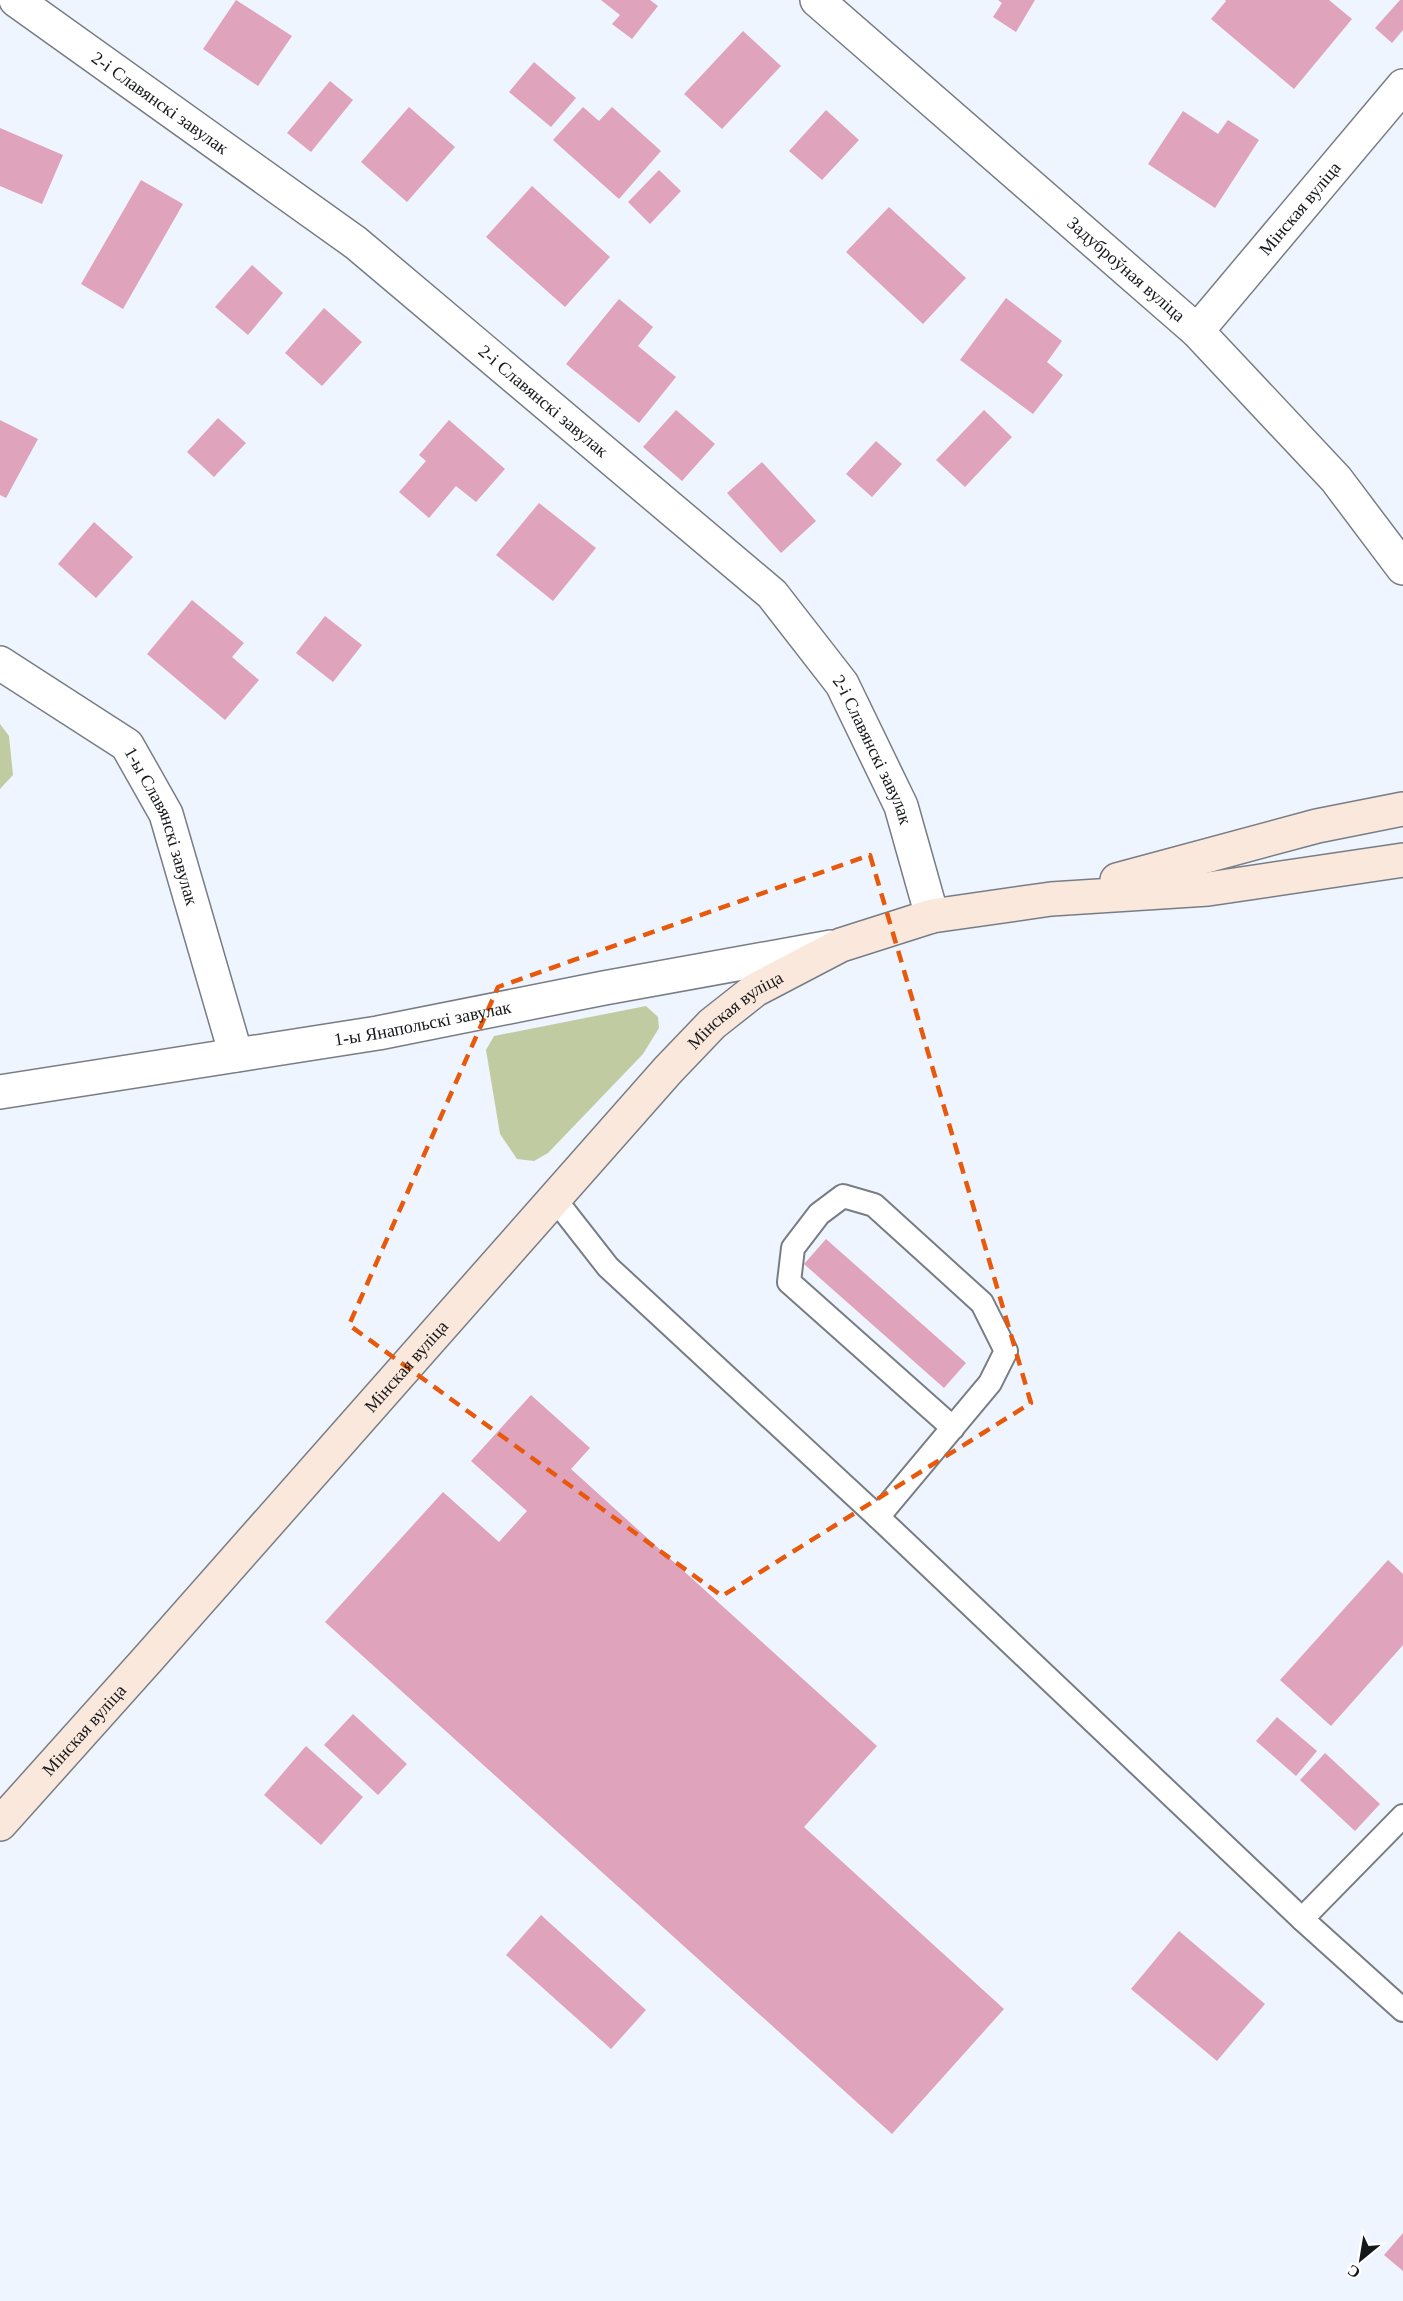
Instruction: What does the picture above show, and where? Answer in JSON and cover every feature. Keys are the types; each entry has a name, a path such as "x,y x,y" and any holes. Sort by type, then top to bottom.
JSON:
{"main road":[{"path":"1051,898 1317,826 1403,809"},
{"path":"1051,898 1208,889 1403,860"},
{"name":"Мінская вуліца","path":"0,1824 711,1024 755,990 841,945 932,916 1051,898"}],"street":[{"name":"2-і Славянскі завулак","path":"16,0 356,243 772,594 842,684 901,806 932,916"},
{"name":"Задуброўная вуліца","path":"817,0 1197,331 1336,479 1403,567"},
{"name":"Мінская вуліца","path":"1197,331 1403,86"},
{"name":"1-ы Славянскі завулак","path":"0,663 127,745 166,814 236,1055"},
{"name":"1-ы Янапольскі завулак","path":"0,1092 378,1032 615,985 841,945"}],"lane":[{"path":"878,1517 953,1428 990,1383 1006,1351 982,1303 874,1205 843,1196 819,1214 793,1248 789,1282 953,1428"},
{"path":"554,1198 608,1267 878,1517 1302,1919 1403,2010"},
{"path":"1302,1919 1403,1816"}],"highlighted area":[{"path":"870,855 1031,1403 722,1596 349,1325 498,987"}],"green space":[{"path":"0,724 9,736 13,775 0,789"},
{"path":"646,1006 658,1017 659,1028 643,1054 548,1153 534,1161 517,1159 500,1134 486,1050 494,1036"}],"building":[{"path":"236,0 292,36 258,86 203,49"},
{"path":"601,0 650,0 658,6 632,39 612,24 620,15"},
{"path":"998,0 1035,0 1016,32 993,17 1002,3"},
{"path":"1225,0 1329,0 1352,19 1294,89 1211,19"},
{"path":"1400,0 1403,0 1403,30 1392,43 1375,28"},
{"path":"743,31 781,66 722,129 684,94"},
{"path":"534,62 576,98 551,127 509,92"},
{"path":"330,81 353,100 311,152 287,133"},
{"path":"409,107 455,147 407,202 361,162"},
{"path":"583,107 599,121 612,107 661,151 619,199 553,140"},
{"path":"826,110 859,140 822,180 789,151"},
{"path":"1183,111 1218,134 1228,120 1259,140 1215,208 1148,164"},
{"path":"0,128 63,155 42,204 0,186"},
{"path":"659,170 681,191 650,224 628,202"},
{"path":"141,180 183,204 123,309 81,284"},
{"path":"532,186 610,257 565,307 486,237"},
{"path":"889,207 966,278 923,324 846,252"},
{"path":"252,265 283,293 248,335 215,307"},
{"path":"1006,298 1062,341 1047,362 1063,375 1033,414 960,360"},
{"path":"619,299 653,327 638,346 676,377 639,423 566,364"},
{"path":"324,308 362,342 322,386 285,353"},
{"path":"676,410 715,444 682,481 643,447"},
{"path":"984,410 1012,437 965,487 936,460"},
{"path":"218,418 246,443 214,477 187,452"},
{"path":"0,420 38,439 6,498 0,495"},
{"path":"449,420 505,469 476,502 456,486 429,518 399,492 426,461 419,455"},
{"path":"876,441 902,464 872,497 846,474"},
{"path":"762,462 816,521 781,553 727,493"},
{"path":"539,503 596,548 553,601 496,555"},
{"path":"94,522 133,557 96,598 58,564"},
{"path":"192,600 244,643 232,657 259,680 225,720 147,654"},
{"path":"325,616 362,645 333,682 296,653"},
{"path":"826,1239 966,1363 944,1388 804,1264"},
{"path":"531,1395 590,1448 571,1469 877,1746 804,1827 1004,2009 892,2134 325,1622 443,1492 499,1542 527,1511 471,1461"},
{"path":"1388,1560 1403,1574 1403,1645 1331,1726 1280,1680"},
{"path":"353,1714 407,1764 378,1795 324,1745"},
{"path":"1277,1717 1317,1751 1296,1776 1256,1741"},
{"path":"306,1746 363,1797 321,1845 264,1795"},
{"path":"1325,1753 1380,1804 1355,1831 1300,1780"},
{"path":"541,1915 646,2010 611,2049 506,1955"},
{"path":"1179,1931 1265,2004 1217,2061 1131,1989"},
{"path":"1403,2233 1403,2271 1384,2255"}]}
